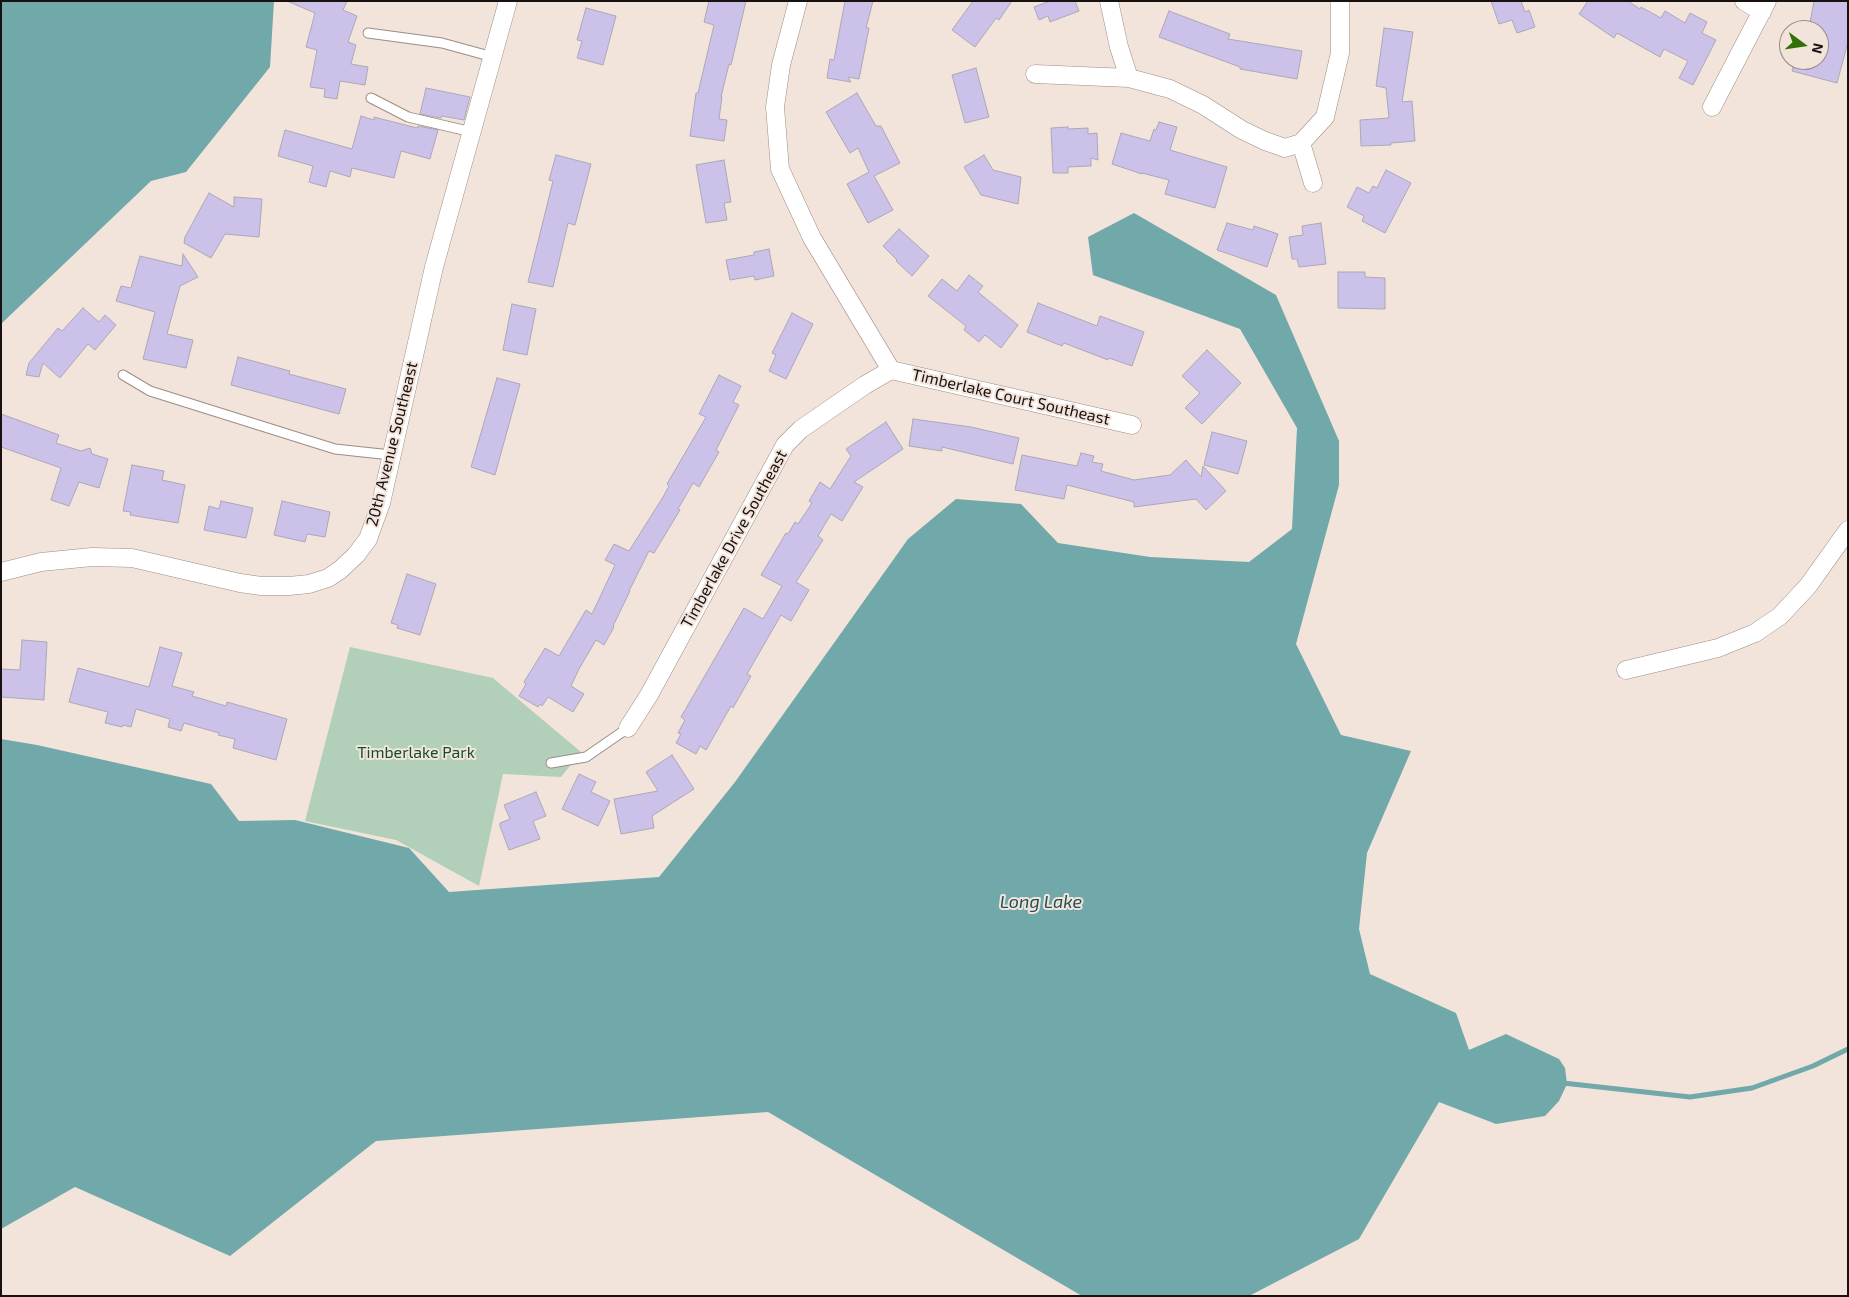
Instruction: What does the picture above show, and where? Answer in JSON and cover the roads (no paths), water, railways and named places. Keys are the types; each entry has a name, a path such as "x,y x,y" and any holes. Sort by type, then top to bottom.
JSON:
{"street":[{"name":"20th Avenue Southeast","path":"1,572 50,561 92,557 132,558 225,580 261,586 289,586 309,584 328,578 356,555 368,539 381,503 434,267 508,1"},
{"path":"798,1 781,65 775,107 780,169 812,238 891,370"},
{"path":"1109,1 1119,47 1129,78"},
{"path":"1035,74 1129,78 1170,89 1203,105 1242,130 1264,141 1285,148 1301,143 1325,117 1340,53 1340,1"},
{"path":"1712,107 1765,7 1744,1"},
{"path":"1301,143 1313,183"},
{"name":"Timberlake Court Southeast","path":"891,370 1132,425"},
{"name":"Timberlake Drive Southeast","path":"628,728 650,695 785,445 801,429 865,385 891,370"},
{"path":"1626,670 1718,648 1755,633 1780,616 1808,586 1848,530"}],"lane":[{"path":"368,33 442,43 493,57"},
{"path":"371,98 408,118 472,132"},
{"path":"123,376 150,391 334,449 391,455"},
{"path":"551,763 586,757 628,728"}],"water":[{"path":"1,1 274,1 270,67 186,172 151,181 1,324"},
{"name":"Long Lake","path":"1134,213 1276,295 1339,441 1339,485 1296,644 1341,735 1411,751 1367,853 1359,929 1370,974 1456,1013 1469,1050 1506,1034 1559,1059 1565,1068 1567,1084 1559,1101 1545,1116 1496,1124 1439,1102 1359,1239 1249,1296 1082,1296 768,1112 376,1141 230,1256 75,1187 1,1229 1,739 37,745 211,784 239,821 295,820 409,848 449,892 659,877 735,782 908,539 956,499 1021,504 1058,543 1150,557 1249,562 1292,529 1297,428 1240,329 1093,275 1088,237"}],"waterway":[{"path":"1563,1083 1690,1097 1752,1088 1813,1066 1848,1049"}],"park label":[{"name":"Timberlake Park","path":"416,753"}]}
